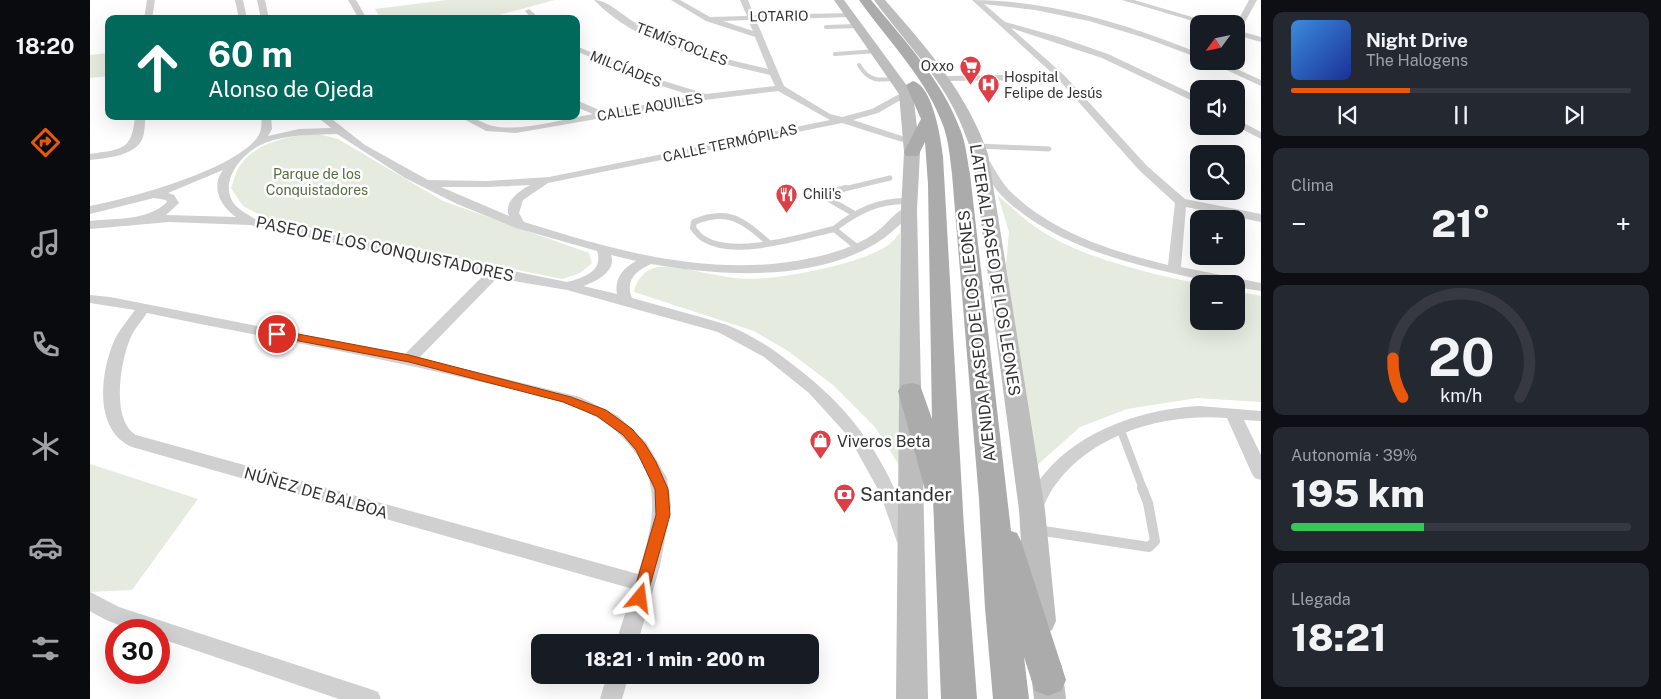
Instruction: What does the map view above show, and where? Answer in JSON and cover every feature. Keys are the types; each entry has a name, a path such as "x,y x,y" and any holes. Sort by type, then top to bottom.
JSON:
{"main road":[{"name":"AVENIDA PASEO DE LOS LEONES","path":"856,10 911,83 927,109 932,131 938,210 949,528 960,699"},
{"name":"AVENIDA PASEO DE LOS LEONES","path":"856,10 924,76 942,105 953,130 961,174 994,499 1001,608 1011,699"},
{"path":"911,147 929,118"},
{"path":"961,174 967,119"},
{"path":"910,391 949,528"},
{"path":"994,499 1049,690"}],"street":[{"path":"149,15 151,0"},
{"path":"239,0 242,15"},
{"path":"260,0 263,15"},
{"path":"352,0 361,15"},
{"name":"TEMÍSTOCLES","path":"598,0 628,24 648,34 690,50 773,74"},
{"path":"675,0 708,18 758,35"},
{"path":"744,0 780,88 816,111 840,121 892,134 911,147"},
{"name":"AVENIDA PASEO DE LOS LEONES","path":"840,0 856,10 877,52 897,78 909,102 911,147 909,206 912,699"},
{"name":"LATERAL PASEO DE LOS LEONES","path":"880,0 946,78 967,119 979,150 1032,520 1049,690"},
{"path":"1126,0 1190,17"},
{"path":"1163,9 1167,0"},
{"path":"1245,15 1253,0"},
{"path":"977,1 1062,77 1143,168 1181,202 1261,218"},
{"path":"977,1 1014,4 1072,14 1150,37 1190,53"},
{"name":"LOTARIO","path":"708,18 856,10"},
{"path":"529,11 532,15"},
{"path":"1001,22 1048,34 1120,61 1190,96"},
{"path":"1020,39 1048,34"},
{"path":"1245,34 1261,40"},
{"name":"MILCÍADES","path":"580,50 648,79 705,97"},
{"path":"736,64 768,56"},
{"path":"1232,70 1261,82"},
{"path":"946,78 1062,77"},
{"name":"CALLE AQUILES","path":"580,119 705,97 780,88"},
{"name":"CALLE TERMÓPILAS","path":"421,182 487,184 550,180 840,121 875,111 906,94"},
{"path":"580,105 604,115"},
{"path":"90,157 126,148 136,141 139,120"},
{"path":"260,141 267,129 266,120"},
{"path":"325,120 337,131 421,182 520,225 602,250 650,260 737,270 776,268 818,261 858,248 884,234 909,206"},
{"name":"CALLE AQUILES","path":"473,120 490,129 516,130 575,120"},
{"path":"1245,127 1261,136"},
{"name":"PASEO DE LOS CONQUISTADORES","path":"337,131 299,132 260,141 236,159 224,176 223,192 231,208 251,222 494,274 567,286 626,300 723,329 770,354 815,388 856,434 889,492 912,562"},
{"path":"979,150 1008,196 1041,221 1091,244 1174,269 1261,287"},
{"path":"90,210 157,194 197,179 236,159"},
{"name":"CALLE TERMÓPILAS","path":"520,225 514,212 517,200 530,189 550,180"},
{"path":"149,217 165,211 173,203 170,197 157,194"},
{"path":"1174,269 1181,202"},
{"path":"90,224 149,217 202,217 251,222"},
{"name":"PASEO DE LOS CONQUISTADORES","path":"567,286 591,279 602,271 606,259 602,250"},
{"path":"626,300 621,289 624,277 633,267 650,260"},
{"path":"409,359 494,274"},
{"path":"90,300 110,301 409,359 567,399 602,413 627,432 641,447 652,466 661,489 663,515 629,634"},
{"name":"NÚÑEZ DE BALBOA","path":"144,308 129,328 118,352 113,413 118,430 126,437 154,448 644,584"},
{"path":"1032,520 1051,477 1084,448 1120,428 1143,418 1179,411 1232,412 1261,416"},
{"path":"1232,412 1261,474"},
{"path":"90,601 112,614 370,699"},
{"path":"610,699 615,684"}],"lane":[{"path":"826,27 856,10"},
{"path":"835,54 877,52"},
{"path":"859,65 865,76 873,80 897,78"},
{"path":"979,150 1049,149"},
{"path":"853,214 825,197 826,193 890,178"},
{"path":"769,243 746,224 730,215 713,215 694,222 693,228 696,234 709,243 735,246 769,243 834,229 853,214 881,202 909,206"},
{"path":"834,229 858,248"},
{"path":"1032,520 1149,547 1155,541 1148,503 1120,428"}],"green space":[{"path":"447,0 555,0 499,15 379,15 375,9"},
{"path":"105,53 105,76 90,78 90,55"},
{"name":"Parque de los Conquistadores","path":"318,134 338,139 443,201 589,253 592,263 580,273 562,279 268,219 243,206 231,188 238,168 249,155 267,144 297,136"},
{"path":"998,196 1034,226 1076,249 1117,264 1190,282 1190,330 1245,330 1245,293 1261,296 1261,402 1197,398 1127,409 1080,427 1035,467 1006,264 1009,232"},
{"path":"900,233 899,465 875,427 833,385 788,351 754,331 634,292 642,275 654,268 675,268 735,278 769,278 813,271 856,260 889,245"},
{"path":"90,464 198,499 132,590 90,592"}],"place":[{"name":"Oxxo","path":"970,85"},
{"name":"Hospital Felipe de Jesús","path":"988,104"},
{"name":"Chili's","path":"787,213"},
{"name":"Viveros Beta","path":"821,460"},
{"name":"Santander","path":"844,513"}],"route":[{"path":"277,334 409,359 567,399 602,413 627,432 641,447 652,466 661,489 663,515 640,598"}]}
